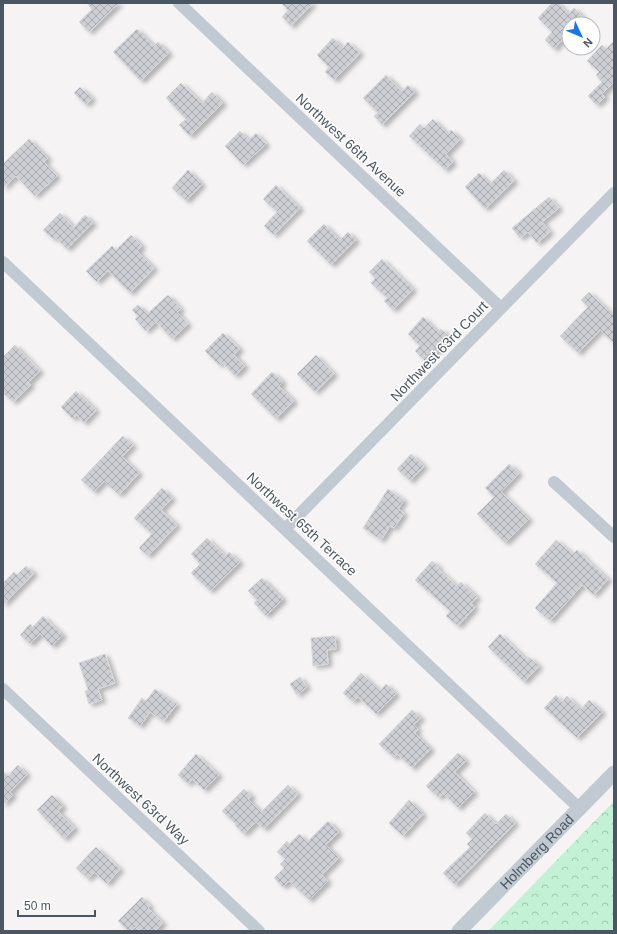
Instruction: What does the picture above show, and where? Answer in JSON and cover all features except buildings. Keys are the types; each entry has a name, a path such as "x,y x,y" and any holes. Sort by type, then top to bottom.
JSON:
{"street":[{"name":"Northwest 66th Avenue","path":"179,3 501,308"},
{"name":"Northwest 63rd Court","path":"285,529 614,193"},
{"name":"Northwest 65th Terrace","path":"3,262 579,808"},
{"path":"554,482 614,537"},
{"name":"Northwest 63rd Way","path":"3,689 259,931"},
{"name":"Holmberg Road","path":"459,931 614,773"}],"green space":[{"path":"614,801 614,931 488,931 497,922"}]}
